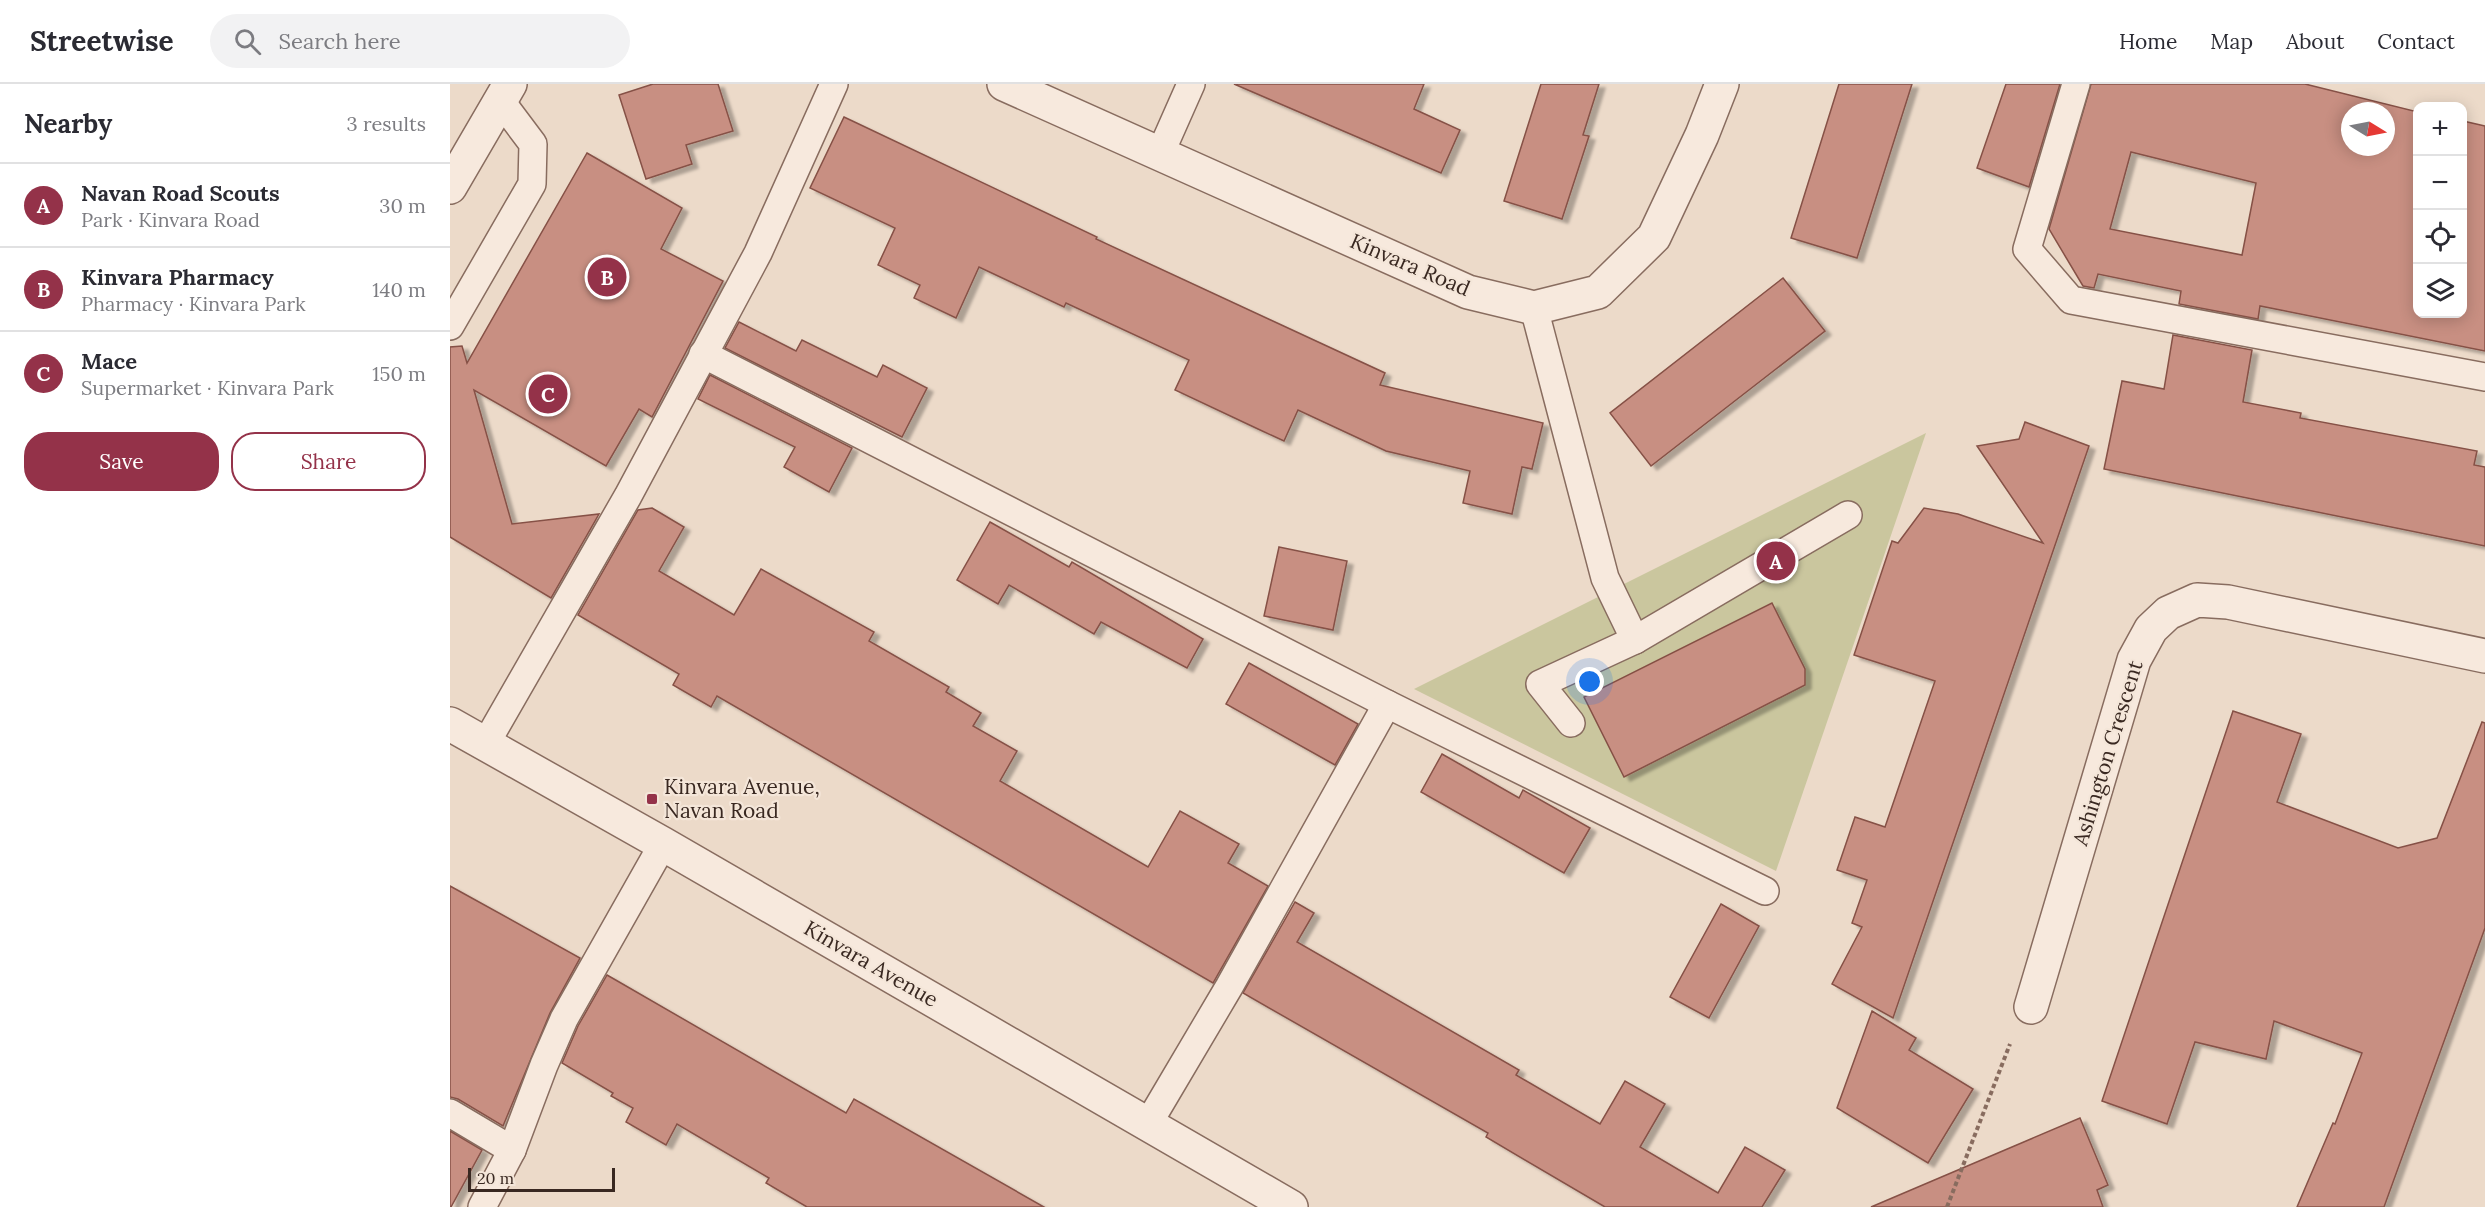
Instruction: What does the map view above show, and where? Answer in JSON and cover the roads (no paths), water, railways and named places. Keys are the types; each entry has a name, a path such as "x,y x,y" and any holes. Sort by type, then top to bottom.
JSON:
{"street":[{"name":"Kinvara Road","path":"1004,84 1468,292 1534,309 1598,292 1654,237 1702,135 1722,84"},
{"path":"450,186 505,92"},
{"name":"Ashington Crescent","path":"2031,1007 2134,660 2151,629 2168,613 2198,600 2228,602 2485,656"},
{"name":"Kinvara Avenue","path":"450,724 663,844 1291,1207"}],"lane":[{"path":"485,745 628,496 758,253 834,84"},
{"path":"1160,154 1191,84"},
{"path":"2076,84 2027,249 2071,300 2485,377"},
{"path":"450,326 532,184 533,144 505,92"},
{"path":"1534,309 1605,578 1635,640"},
{"path":"703,354 1387,704 1765,891"},
{"path":"1571,723 1540,684 1635,640 1848,515"},
{"path":"1148,1124 1229,987 1387,704"},
{"path":"482,1207 512,1150 564,1019 663,844"},
{"path":"450,1113 512,1150"}],"place":[{"name":"Kinvara Pharmacy","path":"607,277"},
{"name":"Mace","path":"548,394"},
{"name":"Navan Road Scouts","path":"1776,561"},
{"name":"Kinvara Avenue, Navan Road","path":"652,799"}]}
